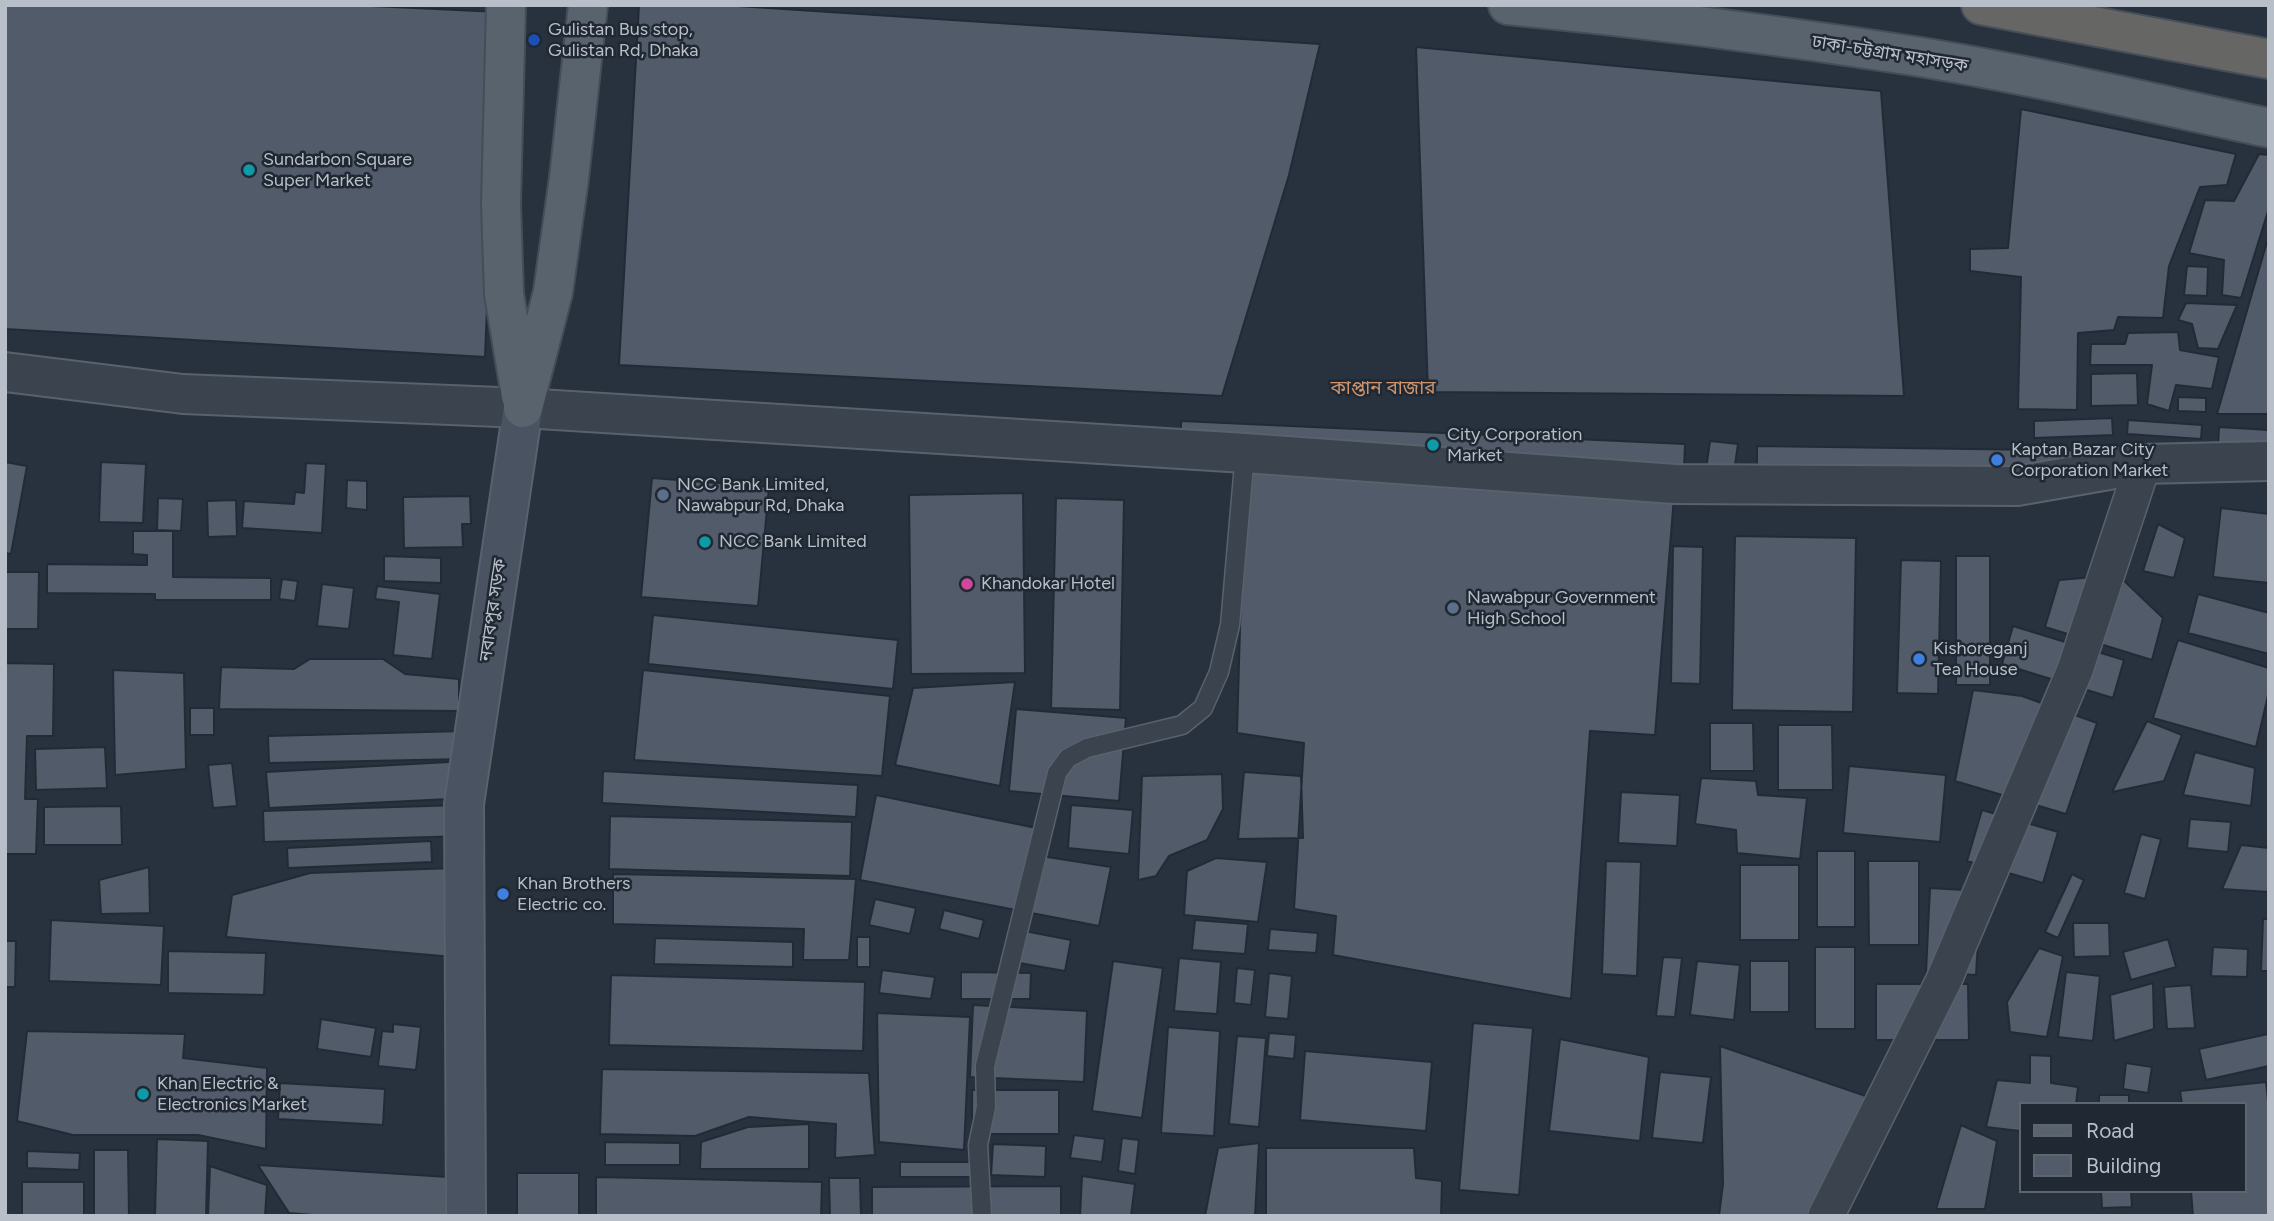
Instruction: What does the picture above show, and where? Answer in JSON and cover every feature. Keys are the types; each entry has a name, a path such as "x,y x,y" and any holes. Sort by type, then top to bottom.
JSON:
{"highway":[{"path":"1981,5 2269,59"}],"main road":[{"name":"নবাবপুর সড়ক","path":"466,1216 464,804 523,408 504,294 501,204 506,5"},
{"path":"523,408 553,292 588,5"},
{"name":"ঢাকা-চট্টগ্রাম মহাসড়ক","path":"1508,5 1653,19 1916,56 2269,128"}],"street":[{"path":"5,372 183,394 523,408 1245,453 1675,484 2017,486 2143,464 2269,461"},
{"path":"1826,1216 1943,982 2075,670 2143,464"}],"lane":[{"path":"982,1216 978,1144 986,1107 985,1066 1057,773 1068,758 1087,748 1182,726 1203,708 1219,672 1230,625 1245,453"}],"building":[{"name":"Sundarbon Square Super Market","path":"5,5 350,5 499,12 485,357 5,329"},
{"path":"639,5 722,5 1320,44 1289,175 1222,396 619,365"},
{"path":"1416,47 1881,91 1904,396 1428,392"},
{"path":"2021,109 2236,154 2227,185 2200,187 2169,266 2163,318 2118,317 2114,330 2078,333 2077,410 2018,409 2021,277 1970,271 1970,249 2008,248"},
{"path":"2259,154 2269,155 2269,208 2241,298 2222,295 2224,260 2189,253 2205,200 2234,201"},
{"path":"2269,235 2269,414 2217,414"},
{"path":"2187,266 2208,267 2207,296 2184,295"},
{"path":"2186,303 2237,305 2218,349 2198,348 2192,324 2178,320"},
{"path":"2178,332 2180,350 2219,357 2212,389 2176,385 2169,411 2147,404 2152,365 2090,365 2091,344 2125,344 2128,333"},
{"path":"2137,373 2138,405 2091,406 2091,374"},
{"path":"2178,397 2206,398 2206,412 2178,411"},
{"path":"2112,418 2113,435 2034,438 2034,421"},
{"path":"2128,420 2202,425 2201,439 2127,434"},
{"name":"City Corporation Market","path":"1181,421 1685,444 1684,470 1181,446"},
{"path":"2219,427 2269,430 2269,469 2217,466"},
{"path":"1710,441 1738,444 1734,472 1706,469"},
{"path":"1757,446 2184,452 2184,475 1757,469"},
{"name":"Nawabpur Government High School","path":"1245,453 1675,484 1655,735 1590,731 1571,999 1333,955 1336,916 1294,909 1304,743 1237,733"},
{"path":"5,462 27,466 11,554 5,553"},
{"path":"101,462 146,464 143,523 99,522"},
{"path":"306,463 326,464 322,533 242,528 244,501 294,504 295,492 304,493"},
{"name":"NCC Bank Limited","path":"652,478 769,487 758,606 641,597"},
{"path":"347,480 367,481 367,510 346,508"},
{"name":"Khandokar Hotel","path":"1023,493 1025,673 911,674 909,495"},
{"path":"470,496 471,524 462,524 463,547 404,548 403,497"},
{"path":"158,498 183,499 181,531 157,530"},
{"path":"1056,498 1124,500 1120,710 1051,708"},
{"path":"236,500 237,536 208,537 207,501"},
{"path":"2221,508 2269,514 2269,583 2213,577"},
{"path":"2158,524 2185,538 2174,578 2143,571"},
{"path":"133,531 173,531 173,577 271,578 271,600 155,600 155,594 47,593 47,564 147,565 147,555 133,554"},
{"path":"1735,536 1856,538 1853,712 1732,710"},
{"path":"1673,546 1703,547 1700,684 1671,683"},
{"path":"384,556 441,558 441,583 384,581"},
{"path":"1956,556 1990,556 1990,685 1956,685"},
{"name":"Kishoreganj Tea House","path":"1901,560 1941,561 1938,694 1897,693"},
{"path":"5,572 39,572 38,629 5,629"},
{"path":"2118,575 2163,618 2152,660 2045,627 2059,580"},
{"path":"282,579 298,581 295,601 279,599"},
{"path":"322,584 354,588 349,629 317,626"},
{"path":"377,586 440,594 432,659 393,655 399,602 375,599"},
{"path":"2198,594 2269,613 2269,654 2188,633"},
{"path":"653,615 898,640 893,689 648,664"},
{"path":"2013,626 2124,660 2113,698 2002,664"},
{"path":"2178,640 2269,668 2269,691 2256,747 2153,718"},
{"path":"310,659 383,659 405,674 459,679 459,711 219,709 221,667 294,669"},
{"path":"5,663 54,664 53,736 27,736 25,799 38,799 36,854 5,854"},
{"path":"113,670 184,673 186,769 115,775"},
{"path":"643,670 890,696 882,776 634,760"},
{"path":"1015,682 1000,786 895,765 913,688"},
{"path":"1973,690 2022,696 2097,723 2066,814 1955,781"},
{"path":"190,708 214,708 214,735 190,735"},
{"path":"1016,709 1126,718 1119,801 1009,791"},
{"path":"2147,721 2182,735 2164,781 2112,792"},
{"path":"1710,723 1753,723 1754,771 1710,771"},
{"path":"1778,725 1832,725 1833,790 1778,790"},
{"path":"464,731 465,759 269,763 268,736"},
{"path":"105,747 107,788 36,790 35,749"},
{"path":"2195,752 2255,768 2251,806 2183,795"},
{"path":"467,761 469,798 269,808 266,772"},
{"path":"232,763 237,806 213,808 208,765"},
{"path":"1849,766 1946,775 1940,842 1843,833"},
{"path":"603,771 858,785 856,817 602,803"},
{"path":"1244,772 1301,776 1303,838 1238,839"},
{"path":"1222,774 1223,809 1207,840 1169,856 1156,876 1138,880 1142,776"},
{"path":"1701,778 1756,781 1758,795 1807,798 1800,859 1737,853 1736,830 1695,824"},
{"path":"1621,792 1680,795 1677,846 1618,843"},
{"path":"876,795 1046,830 1041,856 1111,867 1099,926 860,880"},
{"path":"462,805 464,836 264,842 263,811"},
{"path":"1071,805 1133,810 1129,854 1068,848"},
{"path":"121,806 122,845 44,845 44,807"},
{"path":"1982,810 2058,832 2043,883 1967,861"},
{"path":"610,816 852,822 850,876 609,869"},
{"path":"2190,819 2231,822 2228,852 2187,848"},
{"path":"2141,834 2161,839 2145,899 2124,893"},
{"path":"431,841 432,862 288,868 287,848"},
{"path":"2241,845 2269,848 2269,892 2222,889"},
{"path":"1817,851 1855,851 1855,927 1817,927"},
{"path":"1216,858 1267,862 1258,922 1184,915 1187,871"},
{"path":"1606,861 1641,862 1637,976 1602,974"},
{"path":"1868,861 1919,861 1919,945 1869,945"},
{"path":"1740,865 1799,865 1799,940 1740,940"},
{"path":"149,867 150,913 101,914 99,880"},
{"path":"454,868 453,957 226,937 232,895 310,873"},
{"path":"613,874 856,879 849,960 803,960 804,929 613,924"},
{"path":"2072,874 2084,880 2058,938 2045,932"},
{"path":"1930,888 1981,891 1976,975 1926,972"},
{"path":"875,899 916,908 910,934 869,925"},
{"path":"944,910 984,920 979,939 939,929"},
{"path":"2263,919 2269,919 2269,971 2261,971"},
{"path":"51,920 164,926 161,985 49,981"},
{"path":"1195,920 1248,924 1245,954 1192,950"},
{"path":"2073,923 2109,923 2110,956 2074,957"},
{"path":"1009,928 1071,940 1065,971 1002,960"},
{"path":"1270,929 1318,933 1316,953 1268,950"},
{"path":"857,937 870,937 870,967 857,967"},
{"path":"655,938 793,942 793,967 654,964"},
{"path":"2168,939 2176,967 2131,980 2123,952"},
{"path":"5,941 16,941 15,987 5,987"},
{"path":"1815,947 1855,947 1855,1029 1815,1029"},
{"path":"2213,947 2248,949 2247,977 2211,976"},
{"path":"2039,948 2063,956 2047,1037 2010,1032 2007,1002"},
{"path":"168,951 266,953 264,995 168,993"},
{"path":"1663,957 1682,958 1675,1017 1656,1016"},
{"path":"1179,958 1221,962 1217,1014 1174,1011"},
{"path":"1113,961 1163,968 1142,1118 1092,1111"},
{"path":"1697,961 1740,965 1734,1020 1690,1015"},
{"path":"1750,961 1789,961 1789,1012 1750,1012"},
{"path":"1237,968 1255,970 1251,1005 1234,1003"},
{"path":"882,970 935,977 931,999 879,993"},
{"path":"961,972 1031,973 1030,999 961,999"},
{"path":"2066,972 2100,976 2093,1041 2058,1037"},
{"path":"1269,973 1292,976 1288,1019 1265,1017"},
{"path":"611,975 865,982 863,1051 609,1045"},
{"path":"2153,983 2154,1029 2114,1041 2110,995"},
{"path":"1876,984 1968,984 1969,1040 1876,1040"},
{"path":"2191,985 2195,1028 2167,1029 2164,987"},
{"path":"973,1005 1087,1011 1084,1082 970,1077"},
{"path":"877,1013 970,1017 964,1150 879,1142"},
{"path":"321,1019 376,1028 371,1057 317,1049"},
{"path":"1473,1023 1533,1028 1519,1195 1459,1190"},
{"path":"393,1024 421,1027 416,1070 378,1066 382,1031 393,1032"},
{"path":"1168,1027 1220,1031 1214,1136 1161,1133"},
{"name":"Khan Electric & Electronics Market","path":"27,1031 185,1034 183,1058 267,1068 266,1149 198,1135 73,1135 17,1121"},
{"path":"1269,1033 1296,1035 1294,1059 1267,1056"},
{"path":"2268,1034 2269,1066 2206,1080 2199,1049"},
{"path":"1237,1036 1266,1038 1259,1127 1229,1124"},
{"path":"1560,1039 1649,1057 1640,1141 1549,1131"},
{"path":"1720,1046 1886,1103 1843,1216 1719,1216 1723,1184"},
{"path":"1305,1051 1432,1062 1426,1131 1300,1120"},
{"path":"2030,1055 2051,1056 2051,1083 2078,1087 2076,1102 2018,1102 2018,1131 1986,1127 1997,1080 2030,1083"},
{"path":"2126,1063 2152,1067 2148,1093 2123,1089"},
{"path":"602,1069 869,1073 875,1155 835,1158 836,1124 749,1117 695,1136 600,1134"},
{"path":"1660,1072 1711,1077 1703,1143 1652,1138"},
{"path":"2266,1082 2269,1109 2269,1216 2193,1216 2191,1193 2246,1193 2246,1102 2182,1102 2180,1091"},
{"path":"280,1083 385,1089 383,1125 278,1119"},
{"path":"972,1090 1059,1090 1059,1134 972,1134"},
{"path":"2099,1095 2129,1095 2129,1102 2099,1102"},
{"path":"809,1124 809,1169 700,1169 701,1142 748,1127"},
{"path":"1961,1125 1997,1141 1985,1209 1936,1209"},
{"path":"1074,1135 1105,1139 1102,1162 1070,1158"},
{"path":"1122,1138 1139,1140 1135,1174 1118,1171"},
{"name":"Khan Electric & Electronics Market","path":"157,1139 208,1141 206,1216 155,1216"},
{"path":"605,1142 680,1143 680,1165 605,1165"},
{"path":"1259,1143 1255,1216 1205,1216 1218,1148"},
{"path":"993,1144 1046,1146 1045,1177 991,1175"},
{"path":"1266,1148 1414,1148 1416,1178 1442,1181 1441,1216 1266,1216"},
{"path":"94,1150 128,1150 129,1216 94,1216"},
{"path":"27,1151 80,1153 79,1170 27,1168"},
{"path":"900,1162 979,1162 979,1177 900,1177"},
{"path":"258,1165 480,1179 477,1216 325,1216 289,1213"},
{"path":"210,1166 267,1185 265,1216 208,1216"},
{"path":"517,1173 579,1173 579,1216 517,1216"},
{"path":"1082,1176 1135,1184 1131,1216 1080,1216"},
{"path":"596,1177 822,1182 821,1216 596,1216"},
{"path":"829,1178 860,1178 861,1216 830,1216"},
{"path":"22,1182 84,1182 84,1216 22,1216"},
{"path":"1061,1186 1061,1216 872,1216 872,1187"},
{"path":"2101,1193 2131,1193 2132,1207 2102,1208"}],"place":[{"name":"Gulistan Bus stop, Gulistan Rd, Dhaka","path":"534,40"},
{"name":"Sundarbon Square Super Market","path":"249,170"},
{"name":"City Corporation Market","path":"1433,445"},
{"name":"Kaptan Bazar City Corporation Market","path":"1997,460"},
{"name":"NCC Bank Limited, Nawabpur Rd, Dhaka","path":"663,495"},
{"name":"NCC Bank Limited","path":"705,542"},
{"name":"Khandokar Hotel","path":"967,584"},
{"name":"Nawabpur Government High School","path":"1453,608"},
{"name":"Kishoreganj Tea House","path":"1919,659"},
{"name":"Khan Brothers Electric co.","path":"503,894"},
{"name":"Khan Electric & Electronics Market","path":"143,1094"}],"district":[{"name":"কাপ্তান বাজার","path":"1383,388"}]}
